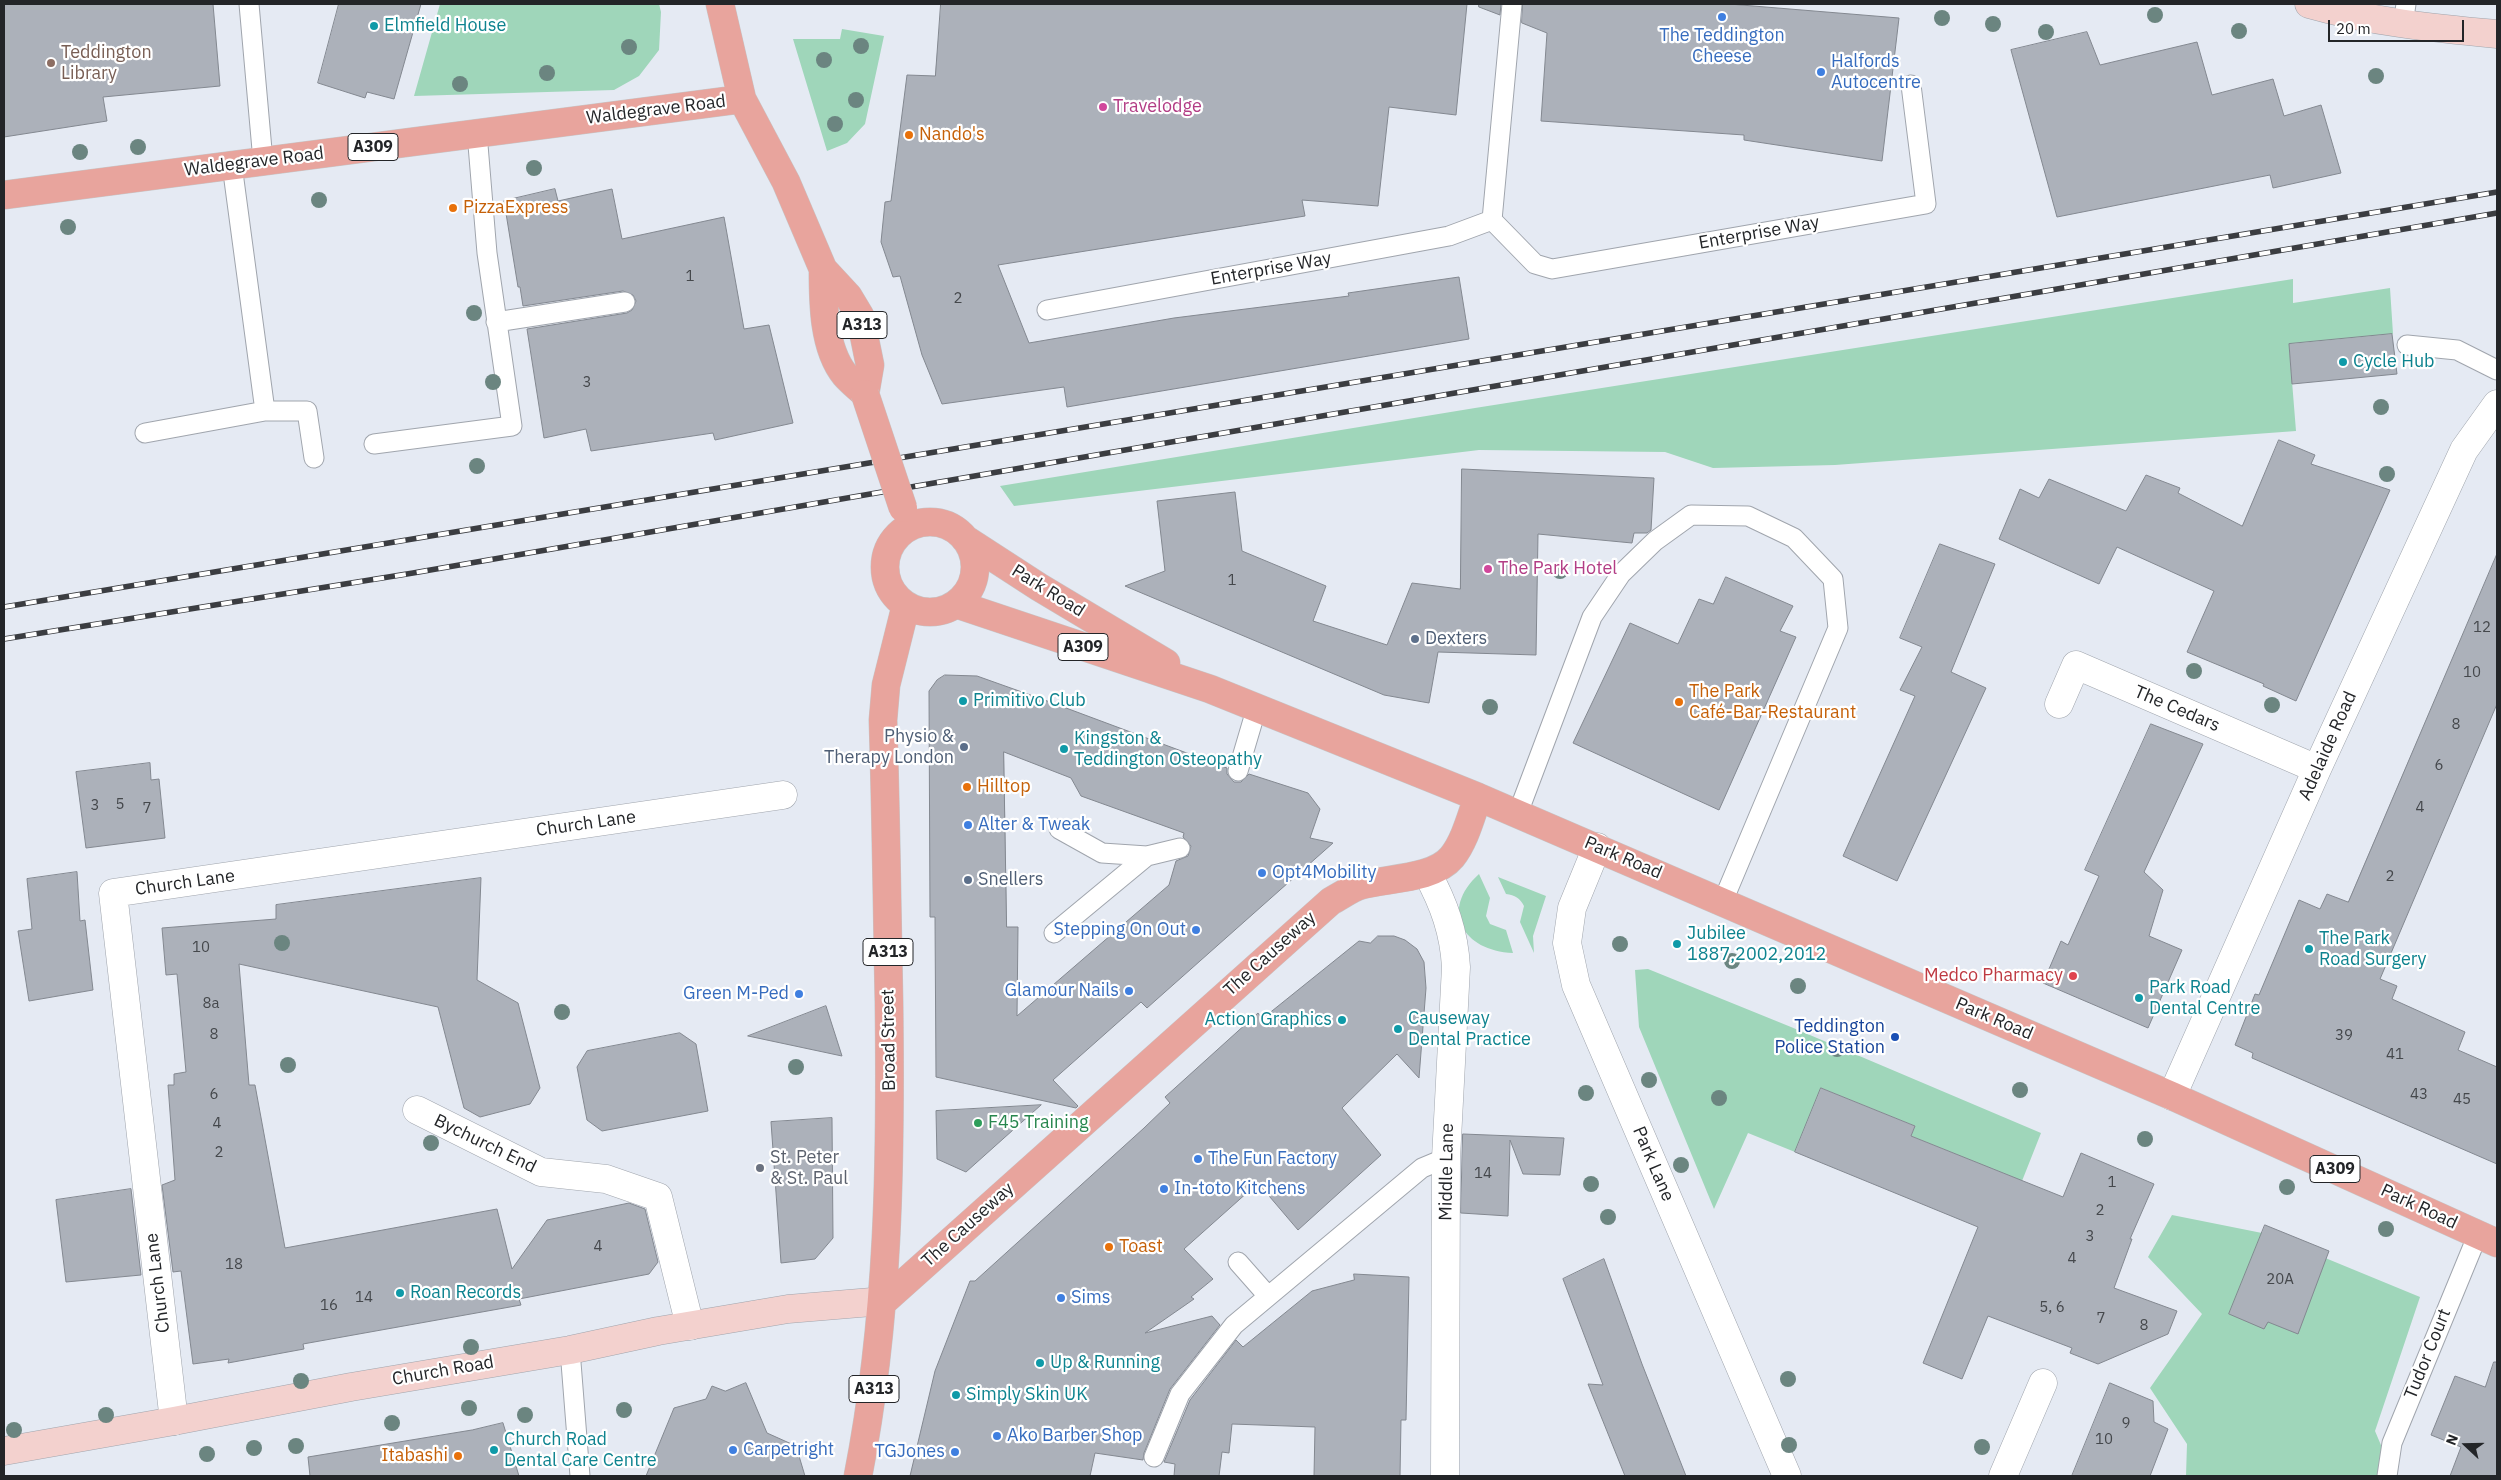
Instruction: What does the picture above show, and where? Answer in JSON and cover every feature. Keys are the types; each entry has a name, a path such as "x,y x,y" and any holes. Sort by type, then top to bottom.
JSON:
{"main road":[{"name":"A313","path":"720,4 742,98 797,204 823,269 823,308 835,359 845,375 865,394 907,517"},
{"path":"2309,4 2351,16 2404,14 2497,34"},
{"name":"Waldegrave Road","path":"4,195 742,98"},
{"path":"907,517 921,522 942,524 956,530 965,539 973,552 976,568 972,585 956,604 934,612 917,610 906,605 894,594 888,582 885,567 887,553 907,517"},
{"name":"Park Road","path":"965,539 1210,689"},
{"name":"Park Road","path":"956,604 1210,689 1256,710 1478,797 2172,1096 2487,1239"},
{"name":"Broad Street","path":"858,1476 873,1393 884,1301 891,1141 883,720 886,685 906,605"},
{"name":"The Causeway","path":"884,1301 1331,901 1359,886 1428,873 1441,867 1452,857 1459,845 1478,797"},
{"name":"Church Road","path":"4,1451 788,1309 884,1301"}],"street":[{"name":"Adelaide Road","path":"2172,1096 2317,769 2464,450 2497,404"},
{"name":"The Cedars","path":"2059,704 2076,665 2317,769"},
{"name":"Church Lane","path":"174,1421 113,894 783,795"},
{"name":"Park Lane","path":"1597,847 1571,917 1567,943 1576,984 1787,1476"},
{"name":"Middle Lane","path":"1428,873 1450,922 1455,945 1456,967 1446,1158 1445,1476"},
{"name":"Bychurch End","path":"417,1110 542,1172 606,1178 658,1197 690,1326"},
{"path":"2003,1476 2043,1383"}],"lane":[{"path":"249,4 263,161"},
{"path":"1492,220 1512,4"},
{"name":"Enterprise Way","path":"1047,310 1449,236 1492,220 1535,264 1552,269 1926,204 1911,85"},
{"path":"374,444 512,426 487,254 477,133"},
{"path":"232,165 265,410"},
{"path":"496,322 625,302"},
{"path":"2407,344 2457,350 2497,370"},
{"path":"145,433 265,410 307,411 314,458"},
{"path":"1518,814 1592,617 1621,574 1655,541 1691,515 1748,516 1794,538 1833,580 1838,628 1723,901"},
{"path":"1238,771 1256,710"},
{"path":"1059,829 1102,853 1147,856 1180,848"},
{"path":"1054,934 1147,856"},
{"path":"1154,1457 1180,1394 1234,1325 1422,1168 1446,1158"},
{"name":"Tudor Court","path":"2388,1476 2392,1444 2487,1239"},
{"path":"1238,1262 1268,1296"},
{"path":"570,1350 580,1476"}],"green space":[{"path":"440,4 659,4 661,12 659,50 639,76 614,90 414,96"},
{"path":"842,29 884,36 865,124 847,143 827,151 793,39 840,39"},
{"path":"2293,279 2293,303 2390,288 2393,334 2289,344 2296,431 1835,465 1713,468 1665,452 1479,450 1014,506 1000,486 1475,408"},
{"path":"1479,874 1490,898 1486,916 1490,924 1506,930 1513,953 1496,951 1481,945 1470,937 1462,926 1459,914 1460,901 1467,888"},
{"path":"1498,877 1546,896 1533,936 1534,953 1520,922 1524,906 1517,897 1506,894"},
{"path":"1648,969 1791,1027 2041,1133 2022,1181 1911,1136 1915,1126 1821,1088 1795,1152 1748,1133 1714,1209 1639,1027 1635,970"},
{"path":"2172,1215 2267,1234 2420,1297 2375,1431 2386,1457 2384,1476 2186,1476 2187,1444 2150,1388 2202,1314 2148,1257"}],"building":[{"path":"4,4 213,4 220,86 103,97 107,121 4,137"},
{"name":"Elmfield House","path":"339,4 421,4 394,99 367,92 365,98 318,83"},
{"path":"941,4 1467,4 1456,115 1389,107 1378,206 1302,200 1305,216 998,265 1029,343 1174,318 1349,296 1348,293 1459,277 1469,339 1067,407 1064,387 942,404 922,355 900,276 893,277 881,242 885,202 891,201 907,75 935,76"},
{"path":"1479,4 1501,4 1500,15 1479,7"},
{"path":"1523,4 1729,4 1899,18 1882,161 1744,140 1744,135 1541,121 1547,33 1522,23"},
{"path":"2087,32 2100,65 2197,42 2212,95 2273,79 2284,116 2321,105 2341,173 2273,188 2270,175 2057,217 2011,50"},
{"path":"555,189 558,201 612,189 622,239 724,217 744,329 769,325 793,423 715,440 713,433 591,451 586,429 544,438 527,329 627,313 632,310 636,301 633,295 623,291 523,306 520,287 518,287 504,201"},
{"name":"Cycle Hub","path":"2392,334 2397,374 2292,384 2289,344"},
{"path":"2279,440 2315,455 2311,464 2390,490 2296,701 2263,686 2264,684 2187,652 2214,591 2117,547 2099,584 1999,539 2020,489 2039,498 2049,479 2126,511 2146,475 2180,488 2178,493 2242,526"},
{"path":"1462,469 1654,478 1651,530 1647,533 1634,533 1632,543 1538,534 1536,655 1438,652 1429,703 1384,695 1125,586 1165,571 1157,501 1235,492 1242,551 1326,586 1313,621 1387,645 1412,583 1460,589"},
{"path":"1940,544 1995,564 1951,672 1986,688 1897,881 1843,856 1915,696 1900,690 1922,647 1900,638"},
{"path":"2497,554 2497,704 2380,979 2397,986 2392,999 2465,1032 2458,1050 2497,1067 2497,1164 2252,1058 2253,1053 2235,1045 2255,994 2259,995 2299,900 2320,909 2327,894 2348,902"},
{"name":"The Park Café-Bar-Restaurant","path":"1726,577 1793,606 1780,631 1796,637 1719,810 1573,743 1630,623 1678,644 1699,599 1713,604"},
{"path":"945,675 977,676 1227,768 1227,774 1234,782 1241,782 1249,774 1308,793 1320,809 1310,838 1333,843 1147,1008 1141,1002 1053,1080 1078,1106 1076,1108 936,1077 935,917 930,917 929,691 937,680","holes":["1004,752 1071,778 1081,796 1184,833 1183,837 1191,846 1188,856 1176,861 1169,885 1017,1016 1018,927 1007,927"]},
{"path":"2151,724 2203,744 2144,872 2163,890 2149,936 2182,950 2148,1028 2043,983 2061,941 2068,945 2099,876 2085,870"},
{"path":"150,763 151,780 159,779 165,838 86,848 76,772"},
{"path":"77,872 80,921 85,920 93,990 29,1001 18,931 32,929 27,879"},
{"path":"481,878 477,980 518,1003 540,1088 530,1104 480,1117 464,1108 438,1007 239,964 249,1085 255,1085 285,1248 497,1209 512,1269 547,1220 629,1203 645,1209 658,1262 649,1274 519,1299 521,1305 303,1344 304,1349 228,1363 229,1359 193,1364 181,1271 173,1272 162,1185 175,1180 168,1085 174,1085 174,1074 186,1072 177,974 166,975 162,928 276,919 276,905"},
{"path":"1378,936 1394,936 1405,940 1417,949 1424,962 1426,988 1419,1078 1397,1054 1342,1108 1381,1155 1298,1230 1258,1183 1184,1249 1213,1279 1191,1297 1194,1299 1145,1333 1212,1316 1220,1325 1170,1389 1144,1453 1143,1460 1095,1453 1090,1476 910,1476 935,1371 970,1281 975,1281 1144,1128 1170,1103 1165,1097 1258,1013 1262,1019 1359,941 1370,943"},
{"path":"826,1006 842,1056 748,1036"},
{"path":"680,1033 696,1044 708,1111 602,1131 587,1120 577,1067 587,1051"},
{"path":"1821,1088 1915,1126 1911,1136 2063,1197 2081,1153 2154,1184 2130,1239 2132,1239 2114,1288 2177,1311 2168,1334 2098,1364 2070,1353 2072,1348 1988,1316 1962,1379 1923,1363 1978,1227 1795,1152"},
{"path":"1041,1105 966,1172 937,1159 936,1111"},
{"path":"832,1118 833,1238 815,1259 781,1263 771,1122"},
{"path":"1463,1134 1564,1138 1560,1175 1523,1174 1510,1140 1508,1216 1461,1213"},
{"path":"131,1189 141,1275 66,1282 56,1200"},
{"path":"2265,1225 2329,1251 2298,1334 2268,1322 2264,1329 2229,1314"},
{"path":"1604,1259 1642,1364 1686,1476 1625,1476 1588,1384 1603,1385 1563,1279"},
{"path":"1354,1274 1409,1277 1406,1420 1401,1420 1400,1476 1314,1476 1315,1427 1232,1424 1229,1453 1222,1452 1219,1476 1174,1476 1175,1464 1164,1462 1190,1400 1236,1340 1243,1347 1312,1291 1354,1280"},
{"path":"2494,1362 2497,1362 2497,1476 2450,1476 2461,1447 2431,1435 2455,1376 2485,1387"},
{"path":"746,1383 767,1433 796,1446 805,1476 646,1476 674,1408 706,1399 712,1386 725,1391"},
{"path":"2110,1383 2153,1401 2154,1422 2168,1429 2150,1476 2072,1476"},
{"path":"503,1423 519,1476 310,1476 308,1457 472,1430"}],"railway":[{"path":"4,607 2497,192"},
{"path":"4,639 413,573 2497,213"}],"place":[{"name":"The Teddington Cheese","path":"1722,17"},
{"name":"Elmfield House","path":"374,26"},
{"name":"Teddington Library","path":"51,63"},
{"name":"Halfords Autocentre","path":"1821,72"},
{"name":"Travelodge","path":"1103,107"},
{"name":"Nando's","path":"909,135"},
{"name":"PizzaExpress","path":"453,208"},
{"name":"Cycle Hub","path":"2343,362"},
{"name":"The Park Hotel","path":"1488,569"},
{"name":"Dexters","path":"1415,639"},
{"name":"Primitivo Club","path":"963,701"},
{"name":"The Park Café-Bar-Restaurant","path":"1679,702"},
{"name":"Physio & Therapy London","path":"964,747"},
{"name":"Kingston & Teddington Osteopathy","path":"1064,749"},
{"name":"Hilltop","path":"967,787"},
{"name":"Alter & Tweak","path":"968,825"},
{"name":"Opt4Mobility","path":"1262,873"},
{"name":"Snellers","path":"968,880"},
{"name":"Stepping On Out","path":"1196,930"},
{"name":"Jubilee 1887,2002,2012","path":"1677,944"},
{"name":"The Park Road Surgery","path":"2309,949"},
{"name":"Medco Pharmacy","path":"2073,976"},
{"name":"Glamour Nails","path":"1129,991"},
{"name":"Green M-Ped","path":"799,994"},
{"name":"Park Road Dental Centre","path":"2139,998"},
{"name":"Action Graphics","path":"1342,1020"},
{"name":"Causeway Dental Practice","path":"1398,1029"},
{"name":"Teddington Police Station","path":"1895,1037"},
{"name":"F45 Training","path":"978,1123"},
{"name":"The Fun Factory","path":"1198,1159"},
{"name":"St. Peter & St. Paul","path":"760,1168"},
{"name":"In-toto Kitchens","path":"1164,1189"},
{"name":"Toast","path":"1109,1247"},
{"name":"Roan Records","path":"400,1293"},
{"name":"Sims","path":"1061,1298"},
{"name":"Up & Running","path":"1040,1363"},
{"name":"Simply Skin UK","path":"956,1395"},
{"name":"Ako Barber Shop","path":"997,1436"},
{"name":"Church Road Dental Care Centre","path":"494,1450"},
{"name":"Carpetright","path":"733,1450"},
{"name":"TGJones","path":"955,1452"},
{"name":"Itabashi","path":"458,1456"}]}
